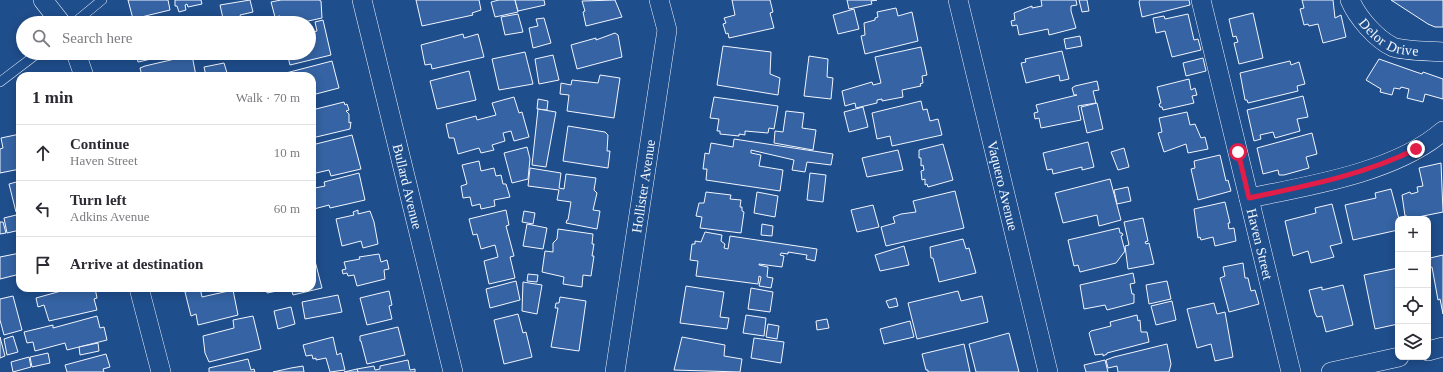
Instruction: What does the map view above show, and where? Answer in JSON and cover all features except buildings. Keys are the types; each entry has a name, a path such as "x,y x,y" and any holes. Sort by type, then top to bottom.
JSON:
{"street":[{"path":"42,0 55,16"},
{"name":"Bullard Avenue","path":"362,0 453,372"},
{"name":"Hollister Avenue","path":"615,372 667,30 659,0"},
{"name":"Vaquero Avenue","path":"958,0 1048,372"},
{"name":"Haven Street","path":"1201,0 1291,372"},
{"name":"Delor Drive","path":"1350,0 1355,12 1373,32 1394,47 1443,52"},
{"path":"78,60 83,72"},
{"path":"1249,198 1314,185 1388,163 1430,142 1443,131"},
{"path":"140,292 161,372"},
{"path":"1431,350 1443,347"},
{"path":"1331,372 1395,358"}],"lane":[{"path":"83,16 102,0"},
{"path":"0,82 29,60"}],"route":[{"path":"1238,152 1249,198 1314,185 1373,168 1388,163 1416,149"}]}
